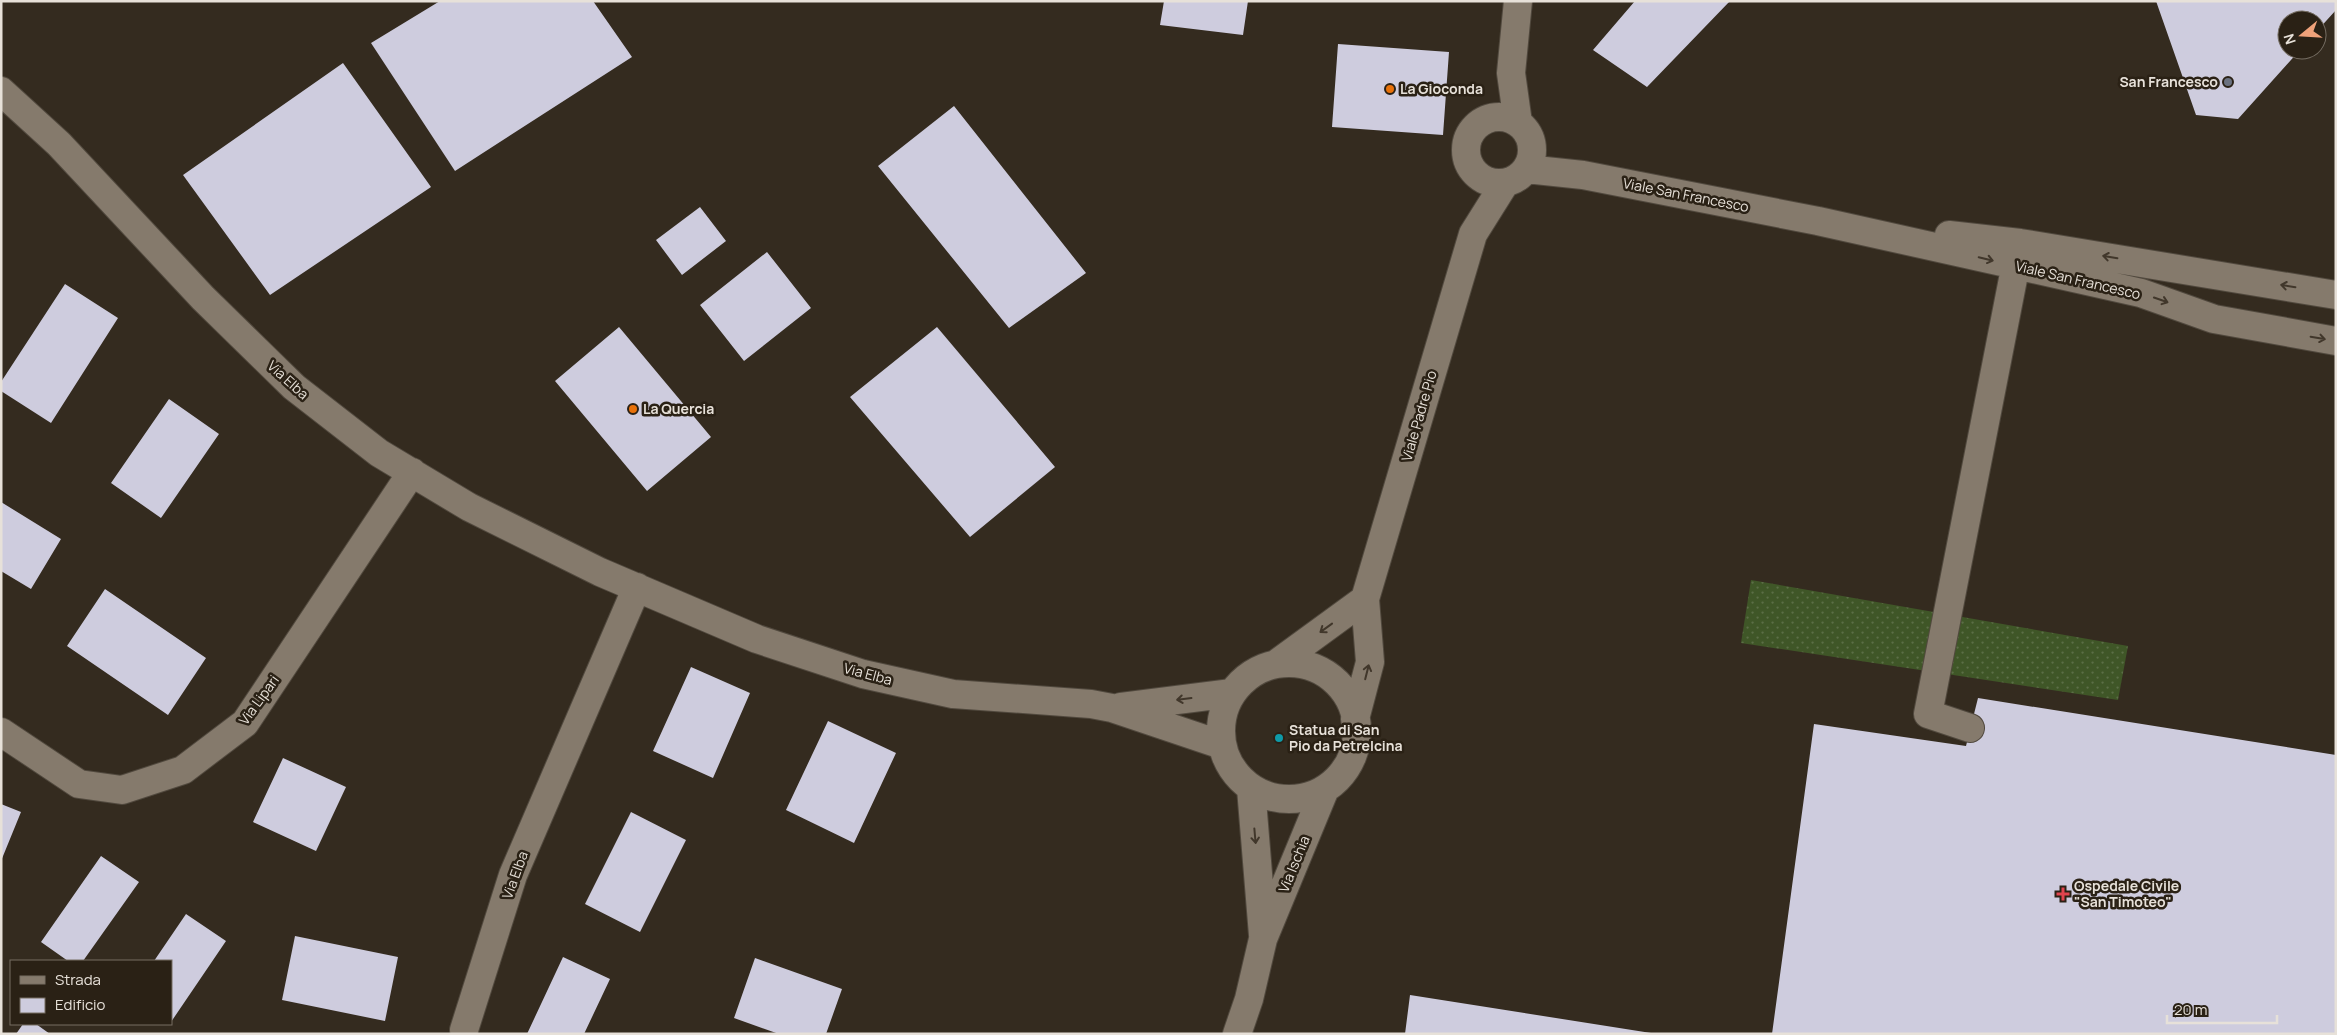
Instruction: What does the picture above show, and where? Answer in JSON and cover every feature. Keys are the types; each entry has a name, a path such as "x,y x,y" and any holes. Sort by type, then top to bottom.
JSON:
{"street":[{"name":"Viale Padre Pio","path":"1473,234 1532,151 1513,124 1510,72 1518,1"},
{"name":"Via Elba","path":"1,91 59,144 203,298 294,387 379,453 469,507 600,572 757,639 863,674 953,694 1091,704 1112,708 1222,745"},
{"name":"Viale Padre Pio","path":"1355,719 1370,662 1365,599 1473,234 1472,168 1466,150 1469,137 1481,123 1513,124"},
{"name":"Viale San Francesco","path":"1513,124 1584,175"},
{"path":"1472,168 1486,180 1516,176"},
{"name":"Viale San Francesco","path":"1516,176 1584,175 1818,221 2017,254 2336,295"},
{"name":"Viale San Francesco","path":"2017,254 2141,293 2214,319 2336,341"},
{"path":"1970,728 1928,714 2017,254"},
{"name":"Via Lipari","path":"1,732 79,784 122,790 183,770 245,723 412,472"},
{"name":"Via Elba","path":"464,1030 513,876 637,588"},
{"path":"1276,664 1365,599"},
{"path":"1294,663 1311,667 1327,675 1340,687 1350,702 1355,719 1356,737 1352,754 1345,770 1325,789 1300,798 1283,799 1266,796 1251,788 1238,776 1228,761 1222,745 1222,718 1232,693 1244,680 1258,670 1276,664 1294,663"},
{"name":"Via Elba","path":"1112,708 1232,693"},
{"name":"Via Ischia","path":"1251,788 1263,939"},
{"name":"Via Ischia","path":"1237,1034 1249,999 1263,939 1325,789"}],"green space":[{"path":"1751,580 2128,646 2118,700 1741,643"}],"building":[{"path":"440,1 593,1 632,57 455,171 371,43"},
{"path":"1164,1 1248,1 1243,35 1160,25"},
{"path":"1635,1 1730,1 1647,87 1593,50"},
{"name":"San Francesco","path":"2156,1 2336,1 2336,10 2327,20 2327,10 2277,10 2277,60 2291,60 2238,119 2196,115"},
{"name":"La Gioconda","path":"1338,44 1449,52 1443,135 1332,127"},
{"path":"343,63 431,187 270,295 183,175"},
{"path":"954,106 1086,273 1009,328 878,166"},
{"path":"700,207 726,241 682,275 656,240"},
{"path":"767,252 811,308 744,361 700,305"},
{"path":"65,284 118,318 51,423 1,391 1,382"},
{"name":"La Quercia","path":"619,327 711,437 647,491 555,381"},
{"path":"937,327 1055,467 970,537 850,397"},
{"path":"169,399 219,434 161,518 111,483"},
{"path":"1,502 61,539 31,589 1,571"},
{"path":"105,589 206,658 168,715 67,646"},
{"path":"691,667 750,693 713,778 653,751"},
{"name":"Ospedale Civile \"San Timoteo\"","path":"1978,698 2336,755 2336,1034 1772,1034 1814,724 1966,746"},
{"path":"828,721 896,753 854,843 786,810"},
{"path":"283,758 346,787 316,851 253,822"},
{"path":"1,804 21,812 1,861"},
{"path":"631,812 686,840 640,932 585,904"},
{"path":"101,856 139,882 84,960 67,960 41,942"},
{"path":"186,914 226,941 172,1021 172,960 155,960"},
{"path":"295,936 398,957 385,1021 282,1000"},
{"path":"563,957 610,979 584,1034 527,1034"},
{"path":"755,958 842,989 826,1034 779,1034 734,1018"},
{"path":"1410,995 1651,1033 1651,1034 1405,1034"},
{"path":"22,1025 37,1025 50,1034 16,1034"}],"place":[{"name":"San Francesco","path":"2228,82"},
{"name":"La Gioconda","path":"1390,89"},
{"name":"La Quercia","path":"633,409"},
{"name":"Statua di San Pio da Petrelcina","path":"1279,738"},
{"name":"Ospedale Civile \"San Timoteo\"","path":"2063,894"}]}
